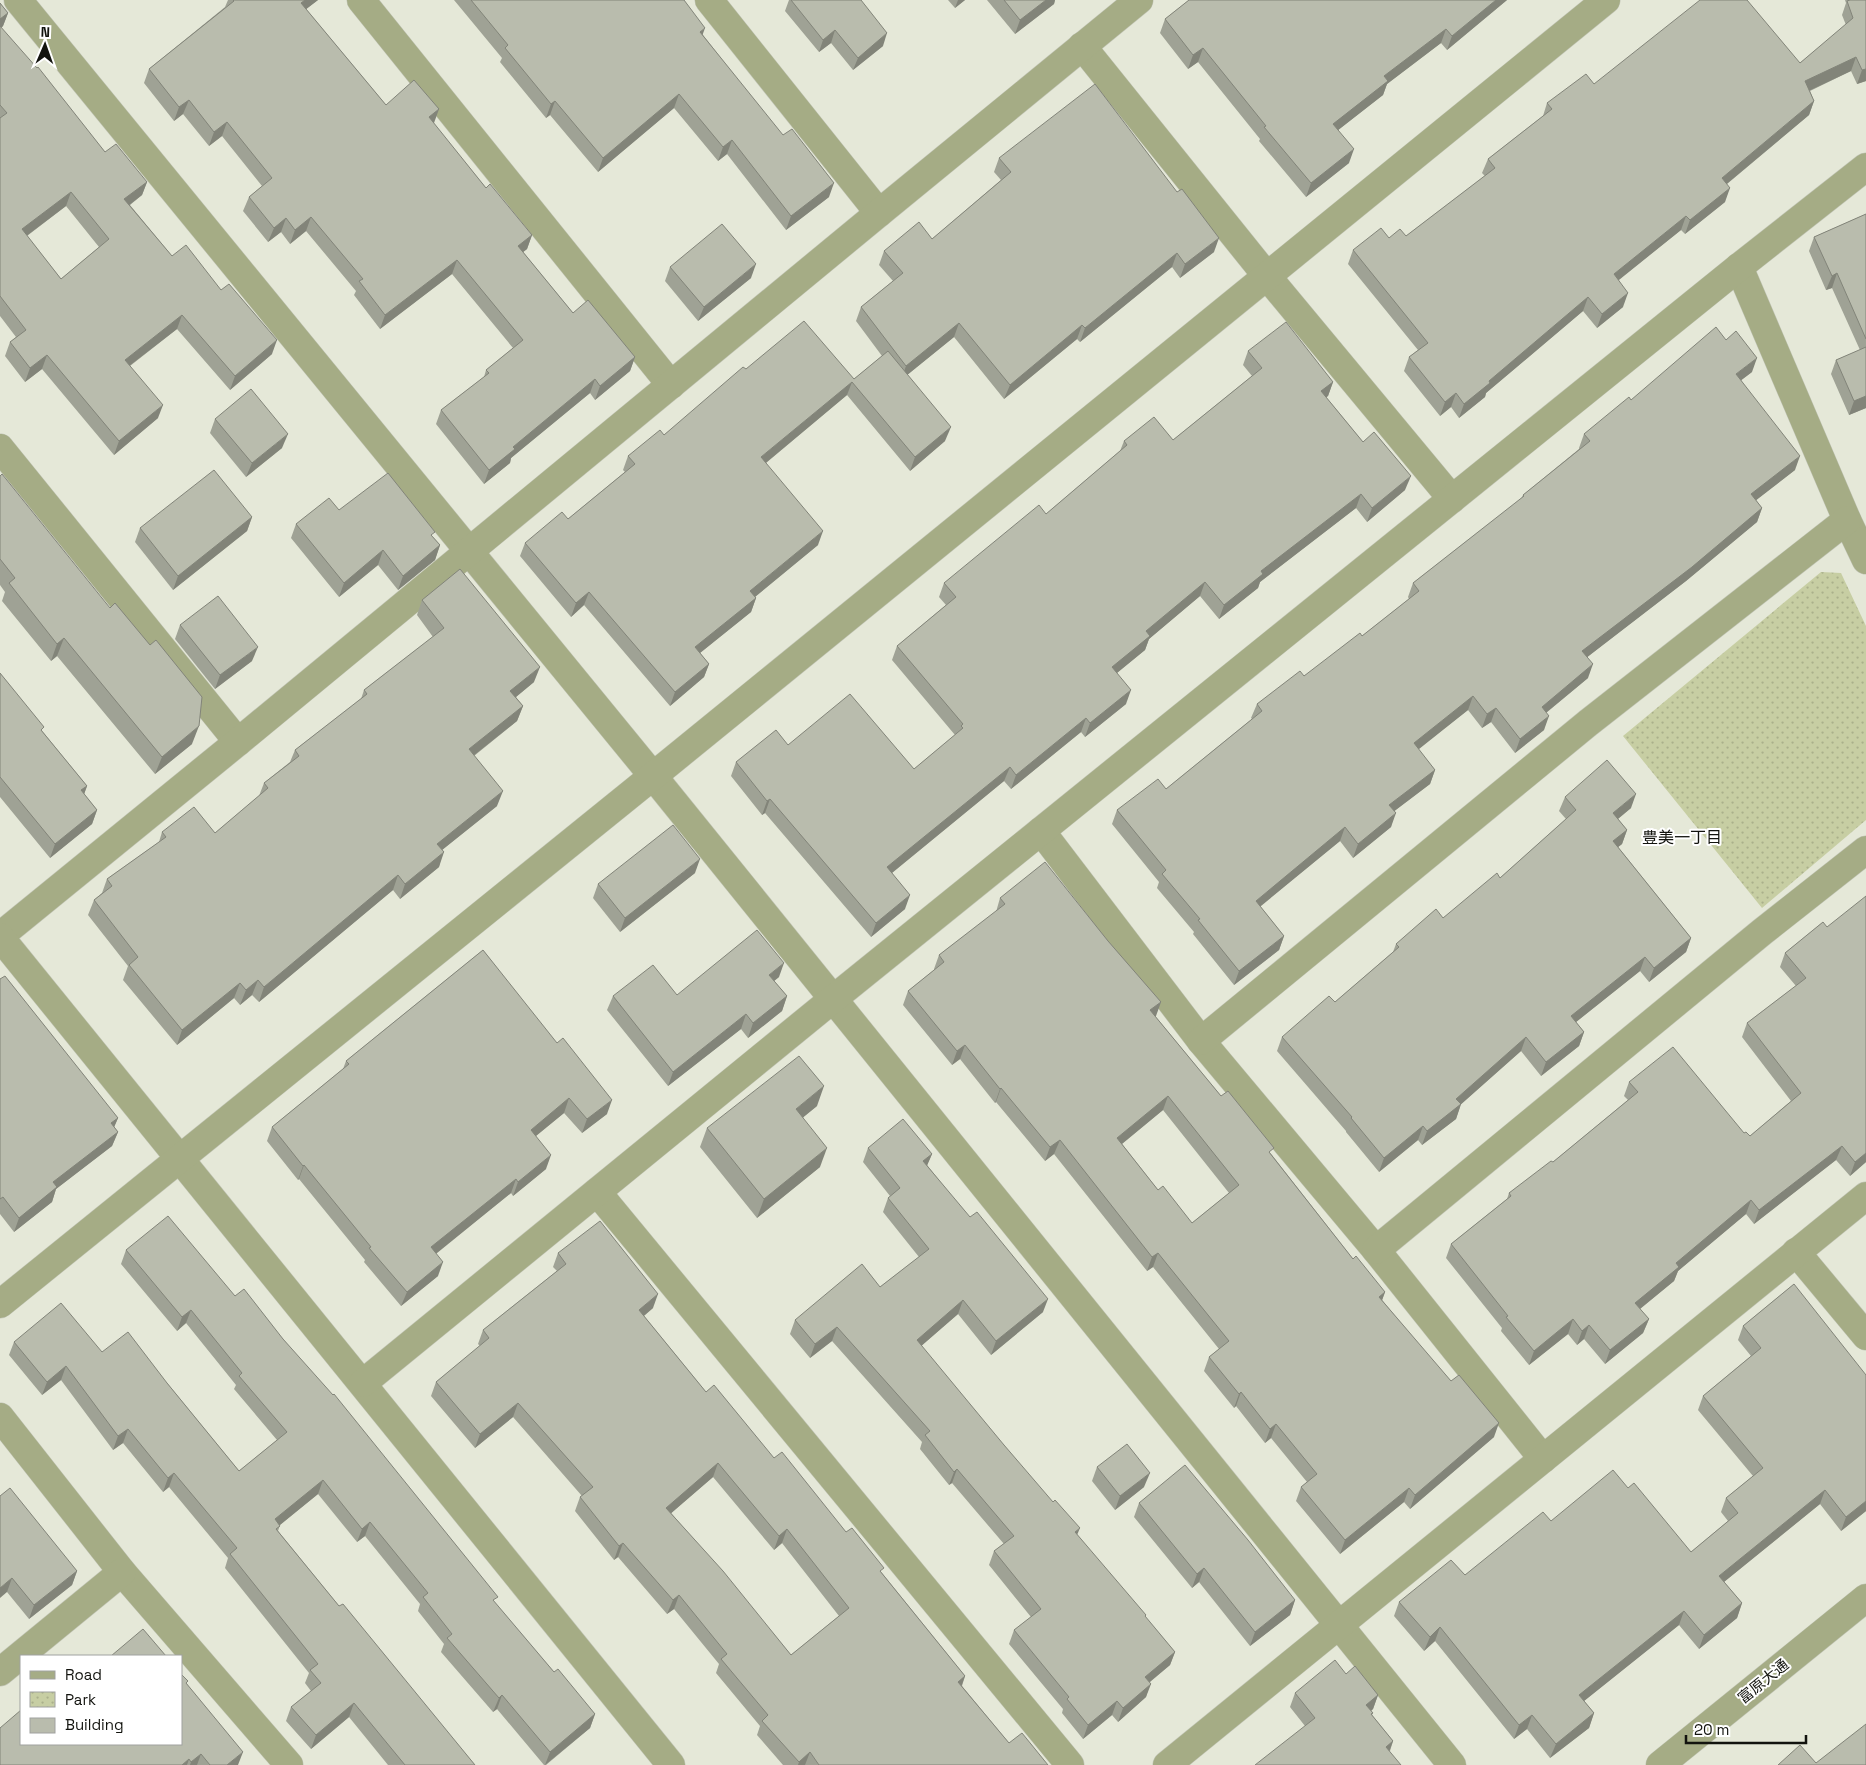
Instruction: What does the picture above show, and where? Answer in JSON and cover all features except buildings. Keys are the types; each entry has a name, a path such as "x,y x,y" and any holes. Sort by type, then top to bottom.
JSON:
{"street":[{"path":"18,0 652,776 1452,1765"},
{"path":"361,0 671,386"},
{"path":"671,1765 0,936 1139,0"},
{"path":"0,1304 1606,0"},
{"path":"715,2 879,212"},
{"path":"1082,46 1266,275 1452,498"},
{"path":"363,1383 832,999 1739,267 1866,168"},
{"path":"1739,267 1847,520 1866,560"},
{"path":"0,448 238,742"},
{"path":"1201,1041 1588,723 1847,520"},
{"path":"1041,831 1201,1041 1376,1250 1543,1459"},
{"path":"1376,1250 1762,932 1866,850"},
{"path":"597,1192 1070,1765"},
{"path":"1167,1765 1866,1196"},
{"path":"1796,1252 1866,1336"},
{"path":"0,1417 122,1572 289,1765"},
{"path":"21,1655 122,1572"},
{"name":"富原大通","path":"1660,1765 1866,1598"},
{"path":"0,1672 20,1656"}],"green space":[{"path":"1821,572 1841,573 1866,626 1866,820 1762,908 1623,736"}],"district":[{"name":"豊美一丁目","path":"1682,837"}]}
